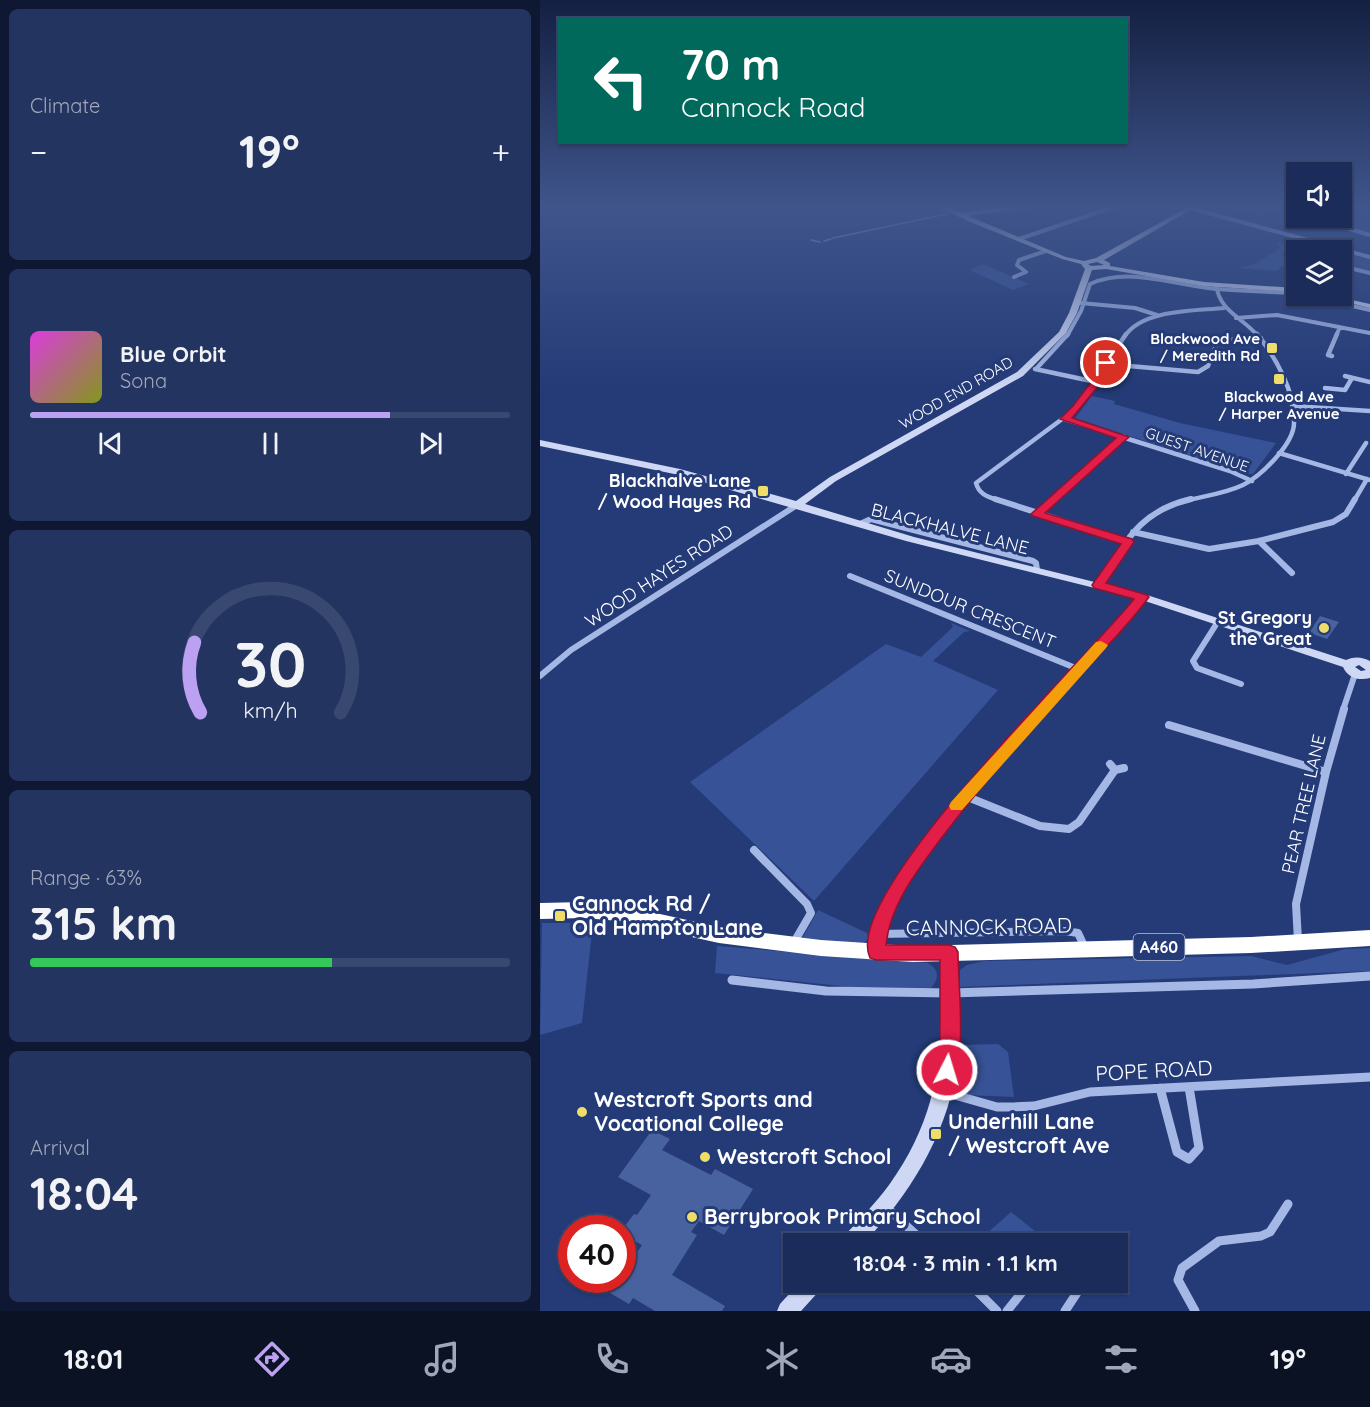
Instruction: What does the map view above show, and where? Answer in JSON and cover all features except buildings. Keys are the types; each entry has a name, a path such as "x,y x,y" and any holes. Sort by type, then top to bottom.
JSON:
{"highway":[{"name":"CANNOCK ROAD","path":"540,911 574,910 619,913 719,935 793,945 877,943 949,952 1298,943 1370,938"}],"street":[{"path":"1014,277 1026,272 1019,266"},
{"name":"WOOD END ROAD","path":"797,505 833,479 1032,368 1062,333 1080,303 1087,266"},
{"path":"1098,266 1216,287"},
{"path":"1352,269 1370,273"},
{"path":"1156,315 1135,308 1080,303 1092,282 1122,276 1216,287 1286,291"},
{"path":"1098,585 1133,532 1150,515 1168,506 1227,492 1252,482 1279,453 1292,434 1295,424 1289,392 1261,338 1224,308 1217,298 1216,287"},
{"path":"1352,303 1370,308"},
{"path":"1352,304 1370,308"},
{"path":"1128,542 988,497 978,490 976,483 998,464 1065,419 1077,408 1129,330 1156,315 1224,308"},
{"path":"1236,318 1277,315 1370,333"},
{"path":"1332,356 1328,355 1340,327"},
{"path":"1106,363 1198,372 1208,366 1217,343 1261,338"},
{"path":"1032,368 1096,382"},
{"path":"1345,376 1370,382"},
{"path":"1325,388 1345,390 1352,378"},
{"path":"1292,406 1370,411"},
{"name":"GUEST AVENUE","path":"1065,419 1230,471 1252,482"},
{"path":"1037,514 1124,437"},
{"path":"1346,474 1368,443 1359,440"},
{"name":"BLACKHALVE LANE","path":"540,443 680,472 927,543 1143,597 1351,669"},
{"path":"1133,532 1209,549 1259,541 1333,522 1346,514 1368,480 1279,453"},
{"name":"WOOD HAYES ROAD","path":"540,676 571,650 797,505"},
{"path":"1259,541 1292,573"},
{"name":"SUNDOUR CRESCENT","path":"850,576 1078,669"},
{"path":"1086,949 1078,933 1065,931 877,943 886,912 915,861 965,795 1078,669 1122,624 1143,597"},
{"path":"1217,623 1193,661 1197,668 1241,684"},
{"path":"1367,661 1352,662 1351,669 1363,676 1370,673"},
{"name":"PEAR TREE LANE","path":"1298,943 1294,916 1296,904 1351,669"},
{"path":"1169,725 1326,772"},
{"path":"965,795 1040,826 1069,829 1079,822 1113,767 1124,768"},
{"path":"754,850 807,904 811,913 793,945"},
{"path":"860,1233 885,1206 911,1167 943,1092 950,1040 949,952"},
{"path":"732,980 826,991 950,993 1253,984 1370,976"},
{"name":"POPE ROAD","path":"943,1092 997,1107 1013,1107 1034,1106 1090,1092 1370,1077"},
{"path":"1160,1088 1177,1152 1189,1159 1199,1148 1189,1087"},
{"path":"1195,1311 1178,1280 1182,1268 1220,1241 1261,1236 1270,1232 1288,1204"},
{"path":"885,1206 914,1233"},
{"path":"787,1311 804,1293"},
{"path":"979,1293 997,1311"},
{"path":"1007,1311 1021,1293"},
{"path":"1065,1311 1077,1293"}],"shaded area":[{"path":"978,266 988,266 1029,284 1013,290 970,270"},
{"path":"1283,266 1277,271 1238,268"},
{"path":"1352,266 1370,266 1370,271 1352,267"},
{"path":"1092,396 1115,401 1114,404 1180,423 1276,443 1253,474 1245,474 1075,418"},
{"path":"951,623 970,631 964,632 933,661 998,690 814,901 690,782 886,644 921,657 953,627"},
{"path":"818,910 867,933 868,939 862,945 802,939"},
{"path":"542,923 593,923 582,1023 540,1035"},
{"path":"717,946 928,963 935,969 937,978 931,988 850,987 715,973"},
{"path":"1370,948 1370,971 960,987 960,970 967,965 984,961 1251,956 1287,965 1345,949"},
{"path":"998,1044 1008,1052 1014,1097 966,1095 958,1091 961,1045"},
{"path":"1011,1212 1037,1233 987,1233"}],"slow traffic":[{"path":"957,806 1101,645"}],"place":[{"name":"Blackwood Ave / Meredith Rd","path":"1272,348"},
{"name":"Blackwood Ave / Harper Avenue","path":"1279,379"},
{"name":"Blackhalve Lane / Wood Hayes Rd","path":"763,491"},
{"name":"St Gregory the Great","path":"1324,628"},
{"name":"Cannock Rd / Old Hampton Lane","path":"560,916"},
{"name":"Westcroft Sports and Vocational College","path":"582,1112"},
{"name":"Underhill Lane / Westcroft Ave","path":"936,1134"},
{"name":"Westcroft School","path":"705,1157"},
{"name":"Berrybrook Primary School","path":"692,1217"}],"route":[{"path":"947,1070 950,1040 949,952 913,954 876,952 878,934 886,912 915,861 965,795 1078,669 1122,624 1143,597 1098,585 1128,542 1037,514 1124,437 1065,419 1077,408 1096,382 1106,363"}]}
